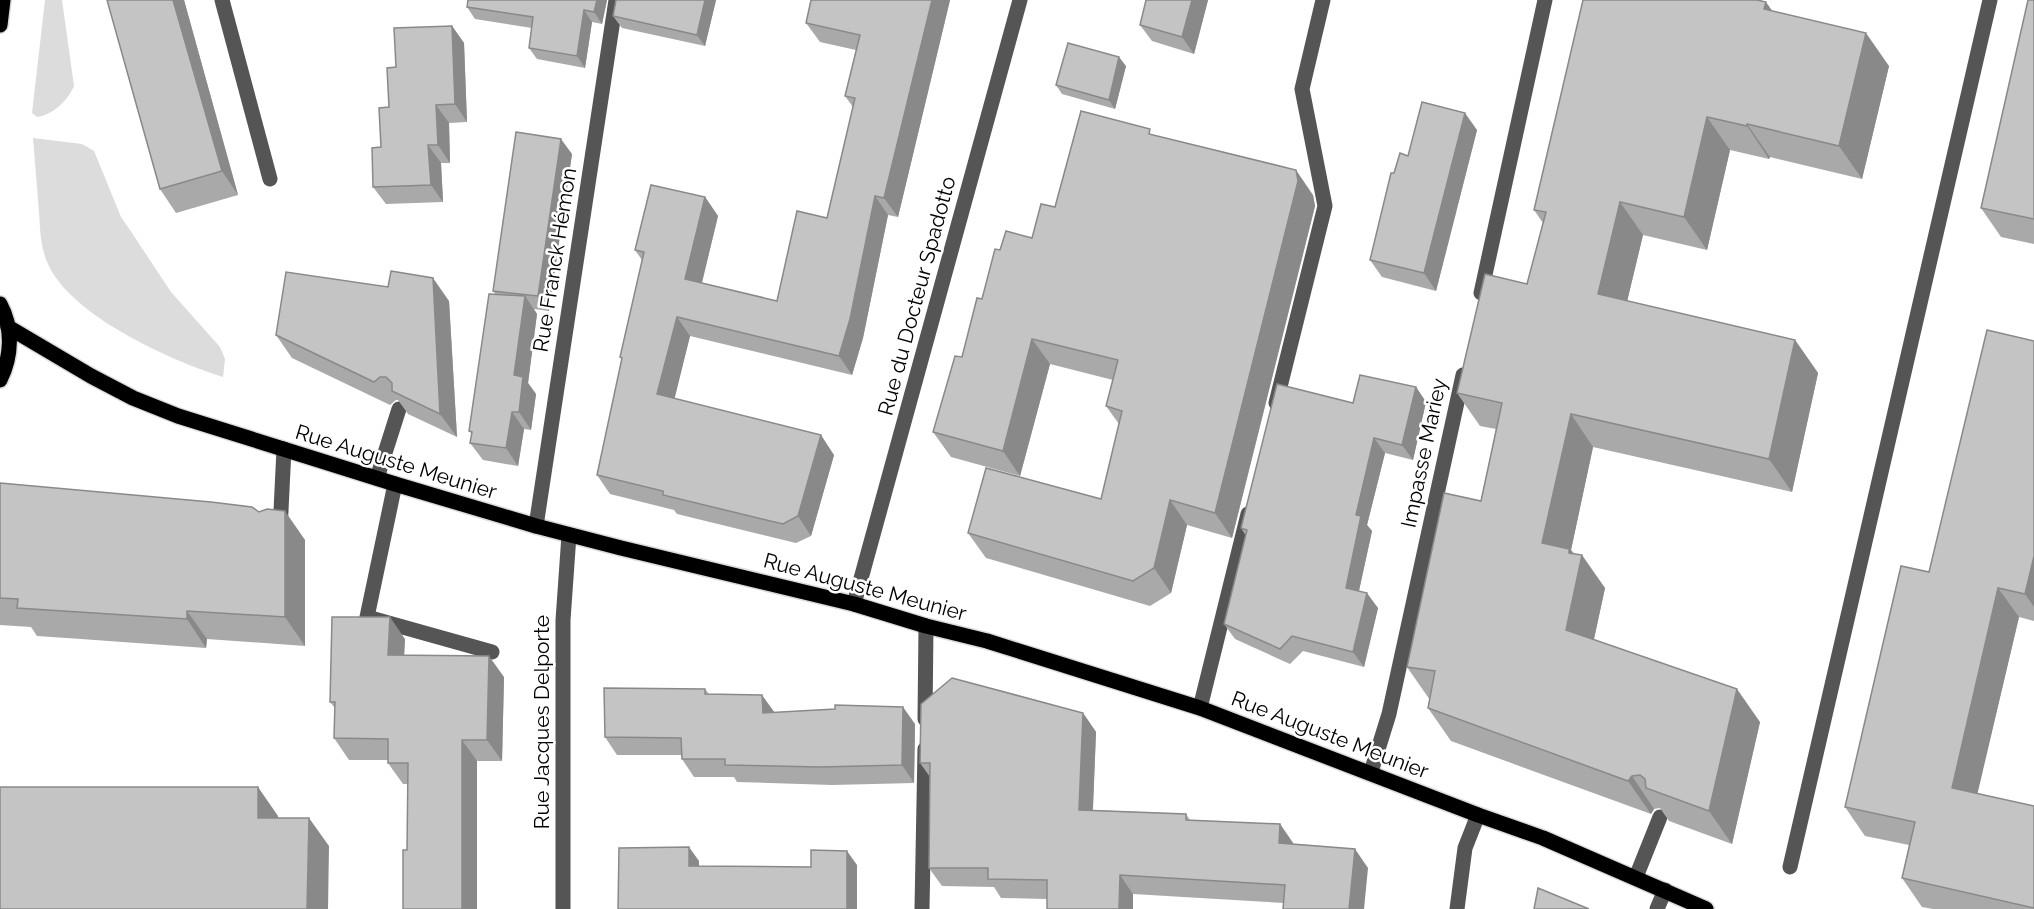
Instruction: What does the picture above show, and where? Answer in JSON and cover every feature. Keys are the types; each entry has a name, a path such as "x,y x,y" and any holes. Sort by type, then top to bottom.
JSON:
{"main road":[{"path":"0,25 3,0"},
{"path":"0,304 8,327 10,351 0,380"},
{"name":"Rue Auguste Meunier","path":"8,327 133,398 178,416 536,526 854,604 926,626 987,641 1200,708 1543,838 1706,909"}],"street":[{"path":"222,0 270,179"},
{"name":"Rue Franck Hémon","path":"536,526 616,0"},
{"name":"Rue du Docteur Spadotto","path":"854,604 1020,0"},
{"path":"1273,415 1325,206 1302,89 1323,0"},
{"path":"1478,304 1545,0"},
{"path":"1790,867 1990,0"},
{"name":"Impasse Mariey","path":"1371,772 1389,714 1466,363"},
{"path":"377,478 399,410"},
{"path":"280,531 284,449"},
{"path":"395,484 367,617 492,652"},
{"path":"1200,708 1252,496"},
{"name":"Rue Jacques Delporte","path":"563,909 563,598 569,534"},
{"path":"922,909 926,626"},
{"path":"1457,909 1465,848 1478,815"},
{"path":"1636,877 1660,817"},
{"path":"1657,909 1665,890"}],"shaded area":[{"path":"45,0 62,0 74,86 59,106 37,117 32,113"},
{"path":"33,138 82,144 94,151 121,217 171,292 220,347 225,359 223,377 175,359 119,331 93,314 71,295 54,275 42,243"}],"building":[{"path":"107,0 173,0 222,171 160,189"},
{"path":"468,0 597,0 594,12 584,10 577,56 529,48 533,17 467,7"},
{"path":"616,0 705,0 697,35 613,16"},
{"path":"811,0 932,0 884,198 875,196 850,319 839,356 677,317 657,394 821,435 798,516 783,524 663,495 663,491 597,475 622,358 620,357 644,252 635,250 651,185 705,197 685,279 777,301 797,211 827,218 855,98 845,96 860,35 806,23"},
{"path":"1146,0 1192,0 1182,37 1140,25"},
{"path":"1583,0 1757,0 1766,2 1764,9 1866,33 1839,146 1707,117 1684,217 1620,202 1598,294 1795,340 1769,459 1571,414 1542,543 1569,549 1569,553 1582,555 1566,630 1737,689 1709,811 1646,788 1645,779 1640,775 1632,776 1628,781 1428,708 1435,671 1407,667 1444,493 1481,501 1502,403 1457,393 1485,274 1527,284 1546,212 1534,210"},
{"path":"2028,0 2034,0 2034,219 1981,208"},
{"path":"452,26 455,104 436,105 438,145 428,145 431,185 373,187 372,148 381,147 379,108 389,107 387,68 396,67 394,28"},
{"path":"1068,43 1119,57 1109,100 1056,85"},
{"path":"1422,102 1465,113 1424,273 1370,260 1391,173 1394,173 1400,153 1408,156"},
{"path":"1081,111 1150,129 1149,134 1296,170 1298,181 1215,513 1170,500 1154,568 1133,581 968,533 986,468 1101,499 1122,411 1106,406 1118,360 1032,339 1003,451 933,432 955,356 962,357 977,298 982,299 995,249 1000,250 1006,231 1032,238 1041,204 1055,207"},
{"path":"516,132 561,139 538,296 493,291"},
{"path":"391,271 433,278 440,414 392,391 392,383 386,377 380,377 374,382 276,335 286,272 388,287"},
{"path":"489,294 525,296 514,375 523,377 519,412 512,412 506,448 470,443 472,432 469,431"},
{"path":"1987,330 2034,341 2034,556 2025,594 1998,588 1952,788 2034,806 2034,908 1902,878 1915,822 1845,807 1901,566 1929,572"},
{"path":"1360,375 1416,387 1402,445 1374,438 1356,515 1361,516 1346,588 1367,593 1353,652 1292,636 1280,649 1224,624 1247,530 1241,528 1277,384 1353,403"},
{"path":"0,483 211,502 252,507 259,512 267,509 285,511 285,617 187,611 187,619 17,608 18,599 0,598"},
{"path":"332,617 390,617 388,655 489,656 487,740 462,740 462,909 403,909 403,850 407,850 408,763 388,763 388,739 334,738 335,702 330,702"},
{"path":"952,678 1083,713 1079,810 1186,814 1186,820 1280,824 1279,843 1355,849 1349,909 1283,909 1285,885 1120,875 1119,909 1047,909 1047,880 988,879 988,868 929,868 930,763 920,763 921,704"},
{"path":"604,688 705,689 705,694 762,695 763,713 835,709 835,705 903,707 902,765 820,767 725,765 725,759 682,759 681,738 605,737"},
{"path":"0,787 258,787 258,818 309,818 307,909 0,909"},
{"path":"689,847 689,866 811,867 811,850 847,851 847,909 618,909 619,848"},
{"path":"1538,888 1589,909 1534,909"}]}
